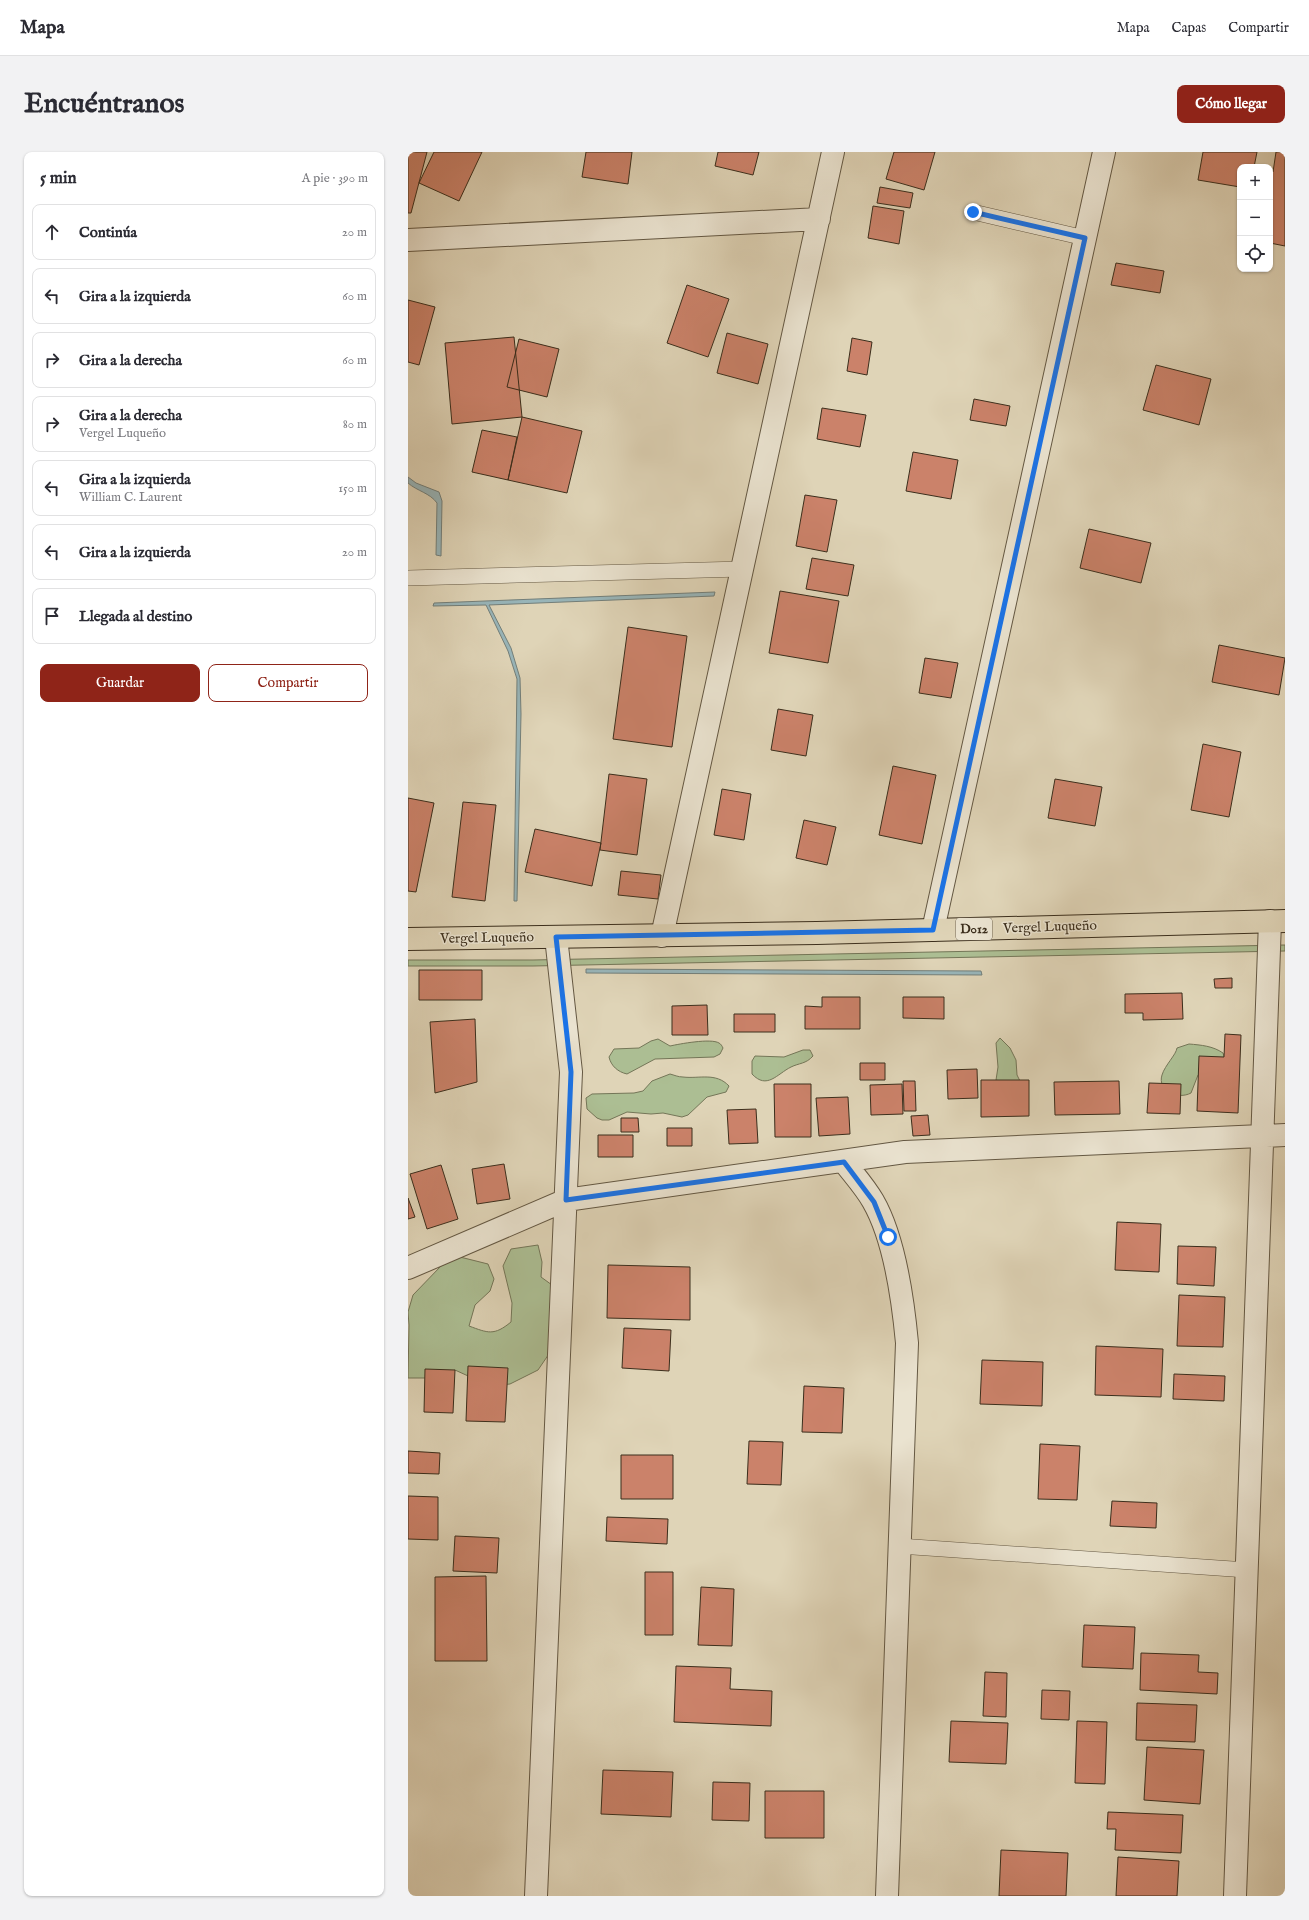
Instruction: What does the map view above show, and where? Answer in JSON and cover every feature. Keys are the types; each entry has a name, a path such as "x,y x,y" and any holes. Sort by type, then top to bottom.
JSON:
{"main road":[{"name":"Vergel Luqueño","path":"408,939 662,936 1277,921"}],"street":[{"path":"662,936 833,152"},
{"path":"933,930 1104,152"},
{"path":"408,240 819,219"},
{"path":"1235,1896 1262,1134 1277,921"},
{"path":"536,1896 571,1072 556,937"},
{"path":"408,1268 566,1200 844,1162 905,1152 1285,1134"},
{"path":"844,1162 874,1202 888,1237 903,1302 907,1343 887,1896"}],"lane":[{"path":"973,212 1085,238"},
{"path":"408,578 742,568"},
{"path":"899,1546 1247,1570"}],"green space":[{"path":"1285,945 1285,951 533,966 408,966 408,960 533,960"},
{"path":"1000,1038 1010,1048 1016,1060 1017,1075 1023,1087 996,1080 998,1067 996,1043"},
{"path":"658,1039 670,1046 709,1041 721,1044 723,1048 720,1054 714,1057 655,1059 627,1074 615,1068 611,1063 609,1057 614,1049 639,1048"},
{"path":"1189,1044 1211,1047 1223,1053 1225,1060 1198,1075 1191,1093 1186,1095 1175,1095 1166,1090 1163,1086 1161,1081 1162,1075 1177,1048"},
{"path":"803,1050 810,1050 813,1056 808,1061 791,1067 772,1079 762,1081 757,1079 752,1074 752,1061 755,1056 784,1057"},
{"path":"670,1074 681,1077 707,1077 719,1079 729,1086 726,1092 707,1097 688,1115 682,1117 663,1113 651,1114 627,1112 609,1120 602,1120 597,1118 587,1109 586,1098 592,1094 634,1093 643,1091 652,1081"},
{"path":"538,1245 542,1262 541,1277 552,1285 553,1348 538,1370 510,1384 490,1386 455,1370 429,1378 408,1378 408,1312 413,1295 441,1266 460,1257 488,1264 494,1279 490,1291 475,1305 469,1326 486,1332 491,1332 500,1330 511,1322 512,1303 503,1266 511,1249"}],"water":[{"path":"408,477 416,483 439,492 442,501 441,556 436,555 437,503 431,497 408,483"},
{"path":"715,592 714,596 489,605 511,648 520,678 521,714 517,901 514,901 517,679 508,651 486,605 433,606 434,603"},
{"path":"586,969 981,971 982,975 586,973"}],"building":[{"path":"408,152 427,152 411,213 408,213"},
{"path":"434,152 482,152 459,201 419,183"},
{"path":"586,152 632,152 628,184 582,177"},
{"path":"718,152 759,152 753,175 715,166"},
{"path":"894,152 935,152 924,190 886,179"},
{"path":"1203,152 1257,152 1255,164 1237,164 1237,186 1198,180"},
{"path":"1276,152 1285,152 1285,246 1273,244 1273,172"},
{"path":"880,187 913,193 910,208 877,203"},
{"path":"873,206 904,211 899,244 868,238"},
{"path":"1116,263 1164,271 1160,293 1111,285"},
{"path":"687,285 729,299 708,357 667,343"},
{"path":"408,300 435,307 419,365 408,362"},
{"path":"727,333 768,344 758,384 717,373"},
{"path":"514,337 522,417 452,424 445,343"},
{"path":"852,338 872,342 867,375 847,371"},
{"path":"519,339 559,349 547,397 507,387"},
{"path":"1156,365 1211,379 1199,425 1143,410"},
{"path":"974,399 1010,406 1006,426 970,420"},
{"path":"822,408 866,415 860,447 817,439"},
{"path":"522,417 582,431 567,493 508,480"},
{"path":"482,430 517,437 508,480 472,472"},
{"path":"913,452 958,460 951,499 906,491"},
{"path":"805,495 837,500 827,552 796,546"},
{"path":"1089,529 1151,543 1141,583 1080,568"},
{"path":"812,558 854,565 848,596 806,589"},
{"path":"780,591 839,601 828,663 769,653"},
{"path":"628,627 687,636 672,747 613,739"},
{"path":"1219,645 1285,658 1279,695 1212,682"},
{"path":"925,658 958,663 951,698 919,693"},
{"path":"778,709 813,715 806,756 771,750"},
{"path":"1203,744 1241,752 1229,817 1191,810"},
{"path":"893,766 936,775 922,844 879,835"},
{"path":"609,774 647,779 637,855 600,850"},
{"path":"1055,779 1102,787 1095,826 1048,818"},
{"path":"722,789 751,794 744,840 714,835"},
{"path":"408,798 434,803 416,892 408,891"},
{"path":"463,802 496,805 485,901 452,897"},
{"path":"804,820 836,827 827,865 796,858"},
{"path":"535,829 601,843 592,886 525,872"},
{"path":"621,871 661,875 658,899 618,895"},
{"path":"419,970 482,970 482,1000 419,1000"},
{"path":"1232,978 1232,988 1215,988 1214,979"},
{"path":"1182,993 1183,1019 1143,1020 1143,1013 1125,1013 1125,994"},
{"path":"822,997 860,997 860,1029 805,1029 805,1006 822,1007"},
{"path":"903,997 944,997 944,1019 903,1018"},
{"path":"707,1005 708,1035 672,1035 672,1006"},
{"path":"734,1014 775,1014 775,1032 734,1032"},
{"path":"475,1019 477,1082 435,1093 430,1022"},
{"path":"1225,1034 1241,1035 1238,1113 1197,1111 1199,1056 1224,1057"},
{"path":"860,1063 885,1063 885,1080 860,1080"},
{"path":"977,1069 978,1098 948,1099 947,1070"},
{"path":"981,1080 1029,1080 1029,1116 981,1117"},
{"path":"903,1081 915,1081 916,1111 904,1111"},
{"path":"1119,1081 1120,1114 1055,1115 1054,1082"},
{"path":"1149,1083 1181,1084 1180,1114 1147,1113"},
{"path":"774,1084 811,1084 811,1137 775,1137"},
{"path":"902,1084 903,1114 871,1115 870,1085"},
{"path":"848,1097 850,1134 819,1136 816,1098"},
{"path":"756,1109 758,1143 729,1144 727,1110"},
{"path":"928,1115 930,1135 913,1136 911,1116"},
{"path":"621,1118 638,1118 639,1132 621,1132"},
{"path":"667,1128 692,1128 692,1146 667,1146"},
{"path":"598,1135 633,1135 633,1157 598,1157"},
{"path":"504,1164 510,1199 477,1204 472,1169"},
{"path":"441,1165 458,1219 427,1229 410,1174"},
{"path":"408,1198 415,1217 408,1219"},
{"path":"1117,1222 1161,1224 1159,1272 1115,1270"},
{"path":"1178,1246 1216,1247 1214,1286 1177,1284"},
{"path":"608,1265 690,1267 690,1320 607,1318"},
{"path":"1179,1295 1225,1297 1223,1347 1177,1346"},
{"path":"624,1328 671,1330 669,1371 622,1368"},
{"path":"1096,1346 1163,1349 1161,1397 1095,1395"},
{"path":"982,1360 1043,1362 1042,1406 980,1404"},
{"path":"468,1366 508,1368 505,1422 466,1421"},
{"path":"425,1369 455,1370 453,1413 424,1412"},
{"path":"1174,1374 1225,1376 1224,1401 1173,1399"},
{"path":"804,1386 844,1388 842,1433 802,1432"},
{"path":"749,1441 783,1442 781,1485 747,1484"},
{"path":"1040,1444 1080,1446 1077,1500 1038,1499"},
{"path":"408,1451 440,1453 439,1474 408,1473"},
{"path":"621,1455 673,1455 673,1499 621,1499"},
{"path":"408,1496 438,1497 438,1540 408,1539"},
{"path":"1112,1501 1157,1503 1156,1528 1110,1526"},
{"path":"607,1517 668,1519 667,1544 606,1541"},
{"path":"455,1536 499,1538 497,1573 453,1571"},
{"path":"645,1572 673,1572 673,1635 645,1635"},
{"path":"486,1576 487,1661 435,1661 435,1577"},
{"path":"701,1587 734,1589 732,1646 698,1645"},
{"path":"1084,1625 1135,1627 1133,1669 1082,1667"},
{"path":"1141,1653 1199,1655 1198,1672 1218,1673 1217,1694 1140,1690"},
{"path":"676,1666 731,1668 730,1689 772,1691 771,1726 674,1722"},
{"path":"985,1672 1007,1673 1006,1717 983,1716"},
{"path":"1042,1690 1070,1691 1069,1720 1041,1719"},
{"path":"1137,1703 1197,1705 1195,1742 1136,1740"},
{"path":"951,1721 1008,1723 1006,1764 949,1762"},
{"path":"1077,1721 1107,1722 1105,1784 1075,1783"},
{"path":"1147,1747 1204,1750 1200,1804 1144,1800"},
{"path":"603,1770 673,1772 671,1817 601,1814"},
{"path":"713,1782 750,1783 749,1821 712,1820"},
{"path":"765,1791 824,1791 824,1838 765,1838"},
{"path":"1108,1812 1183,1815 1181,1853 1115,1850 1116,1829 1107,1829"},
{"path":"1001,1850 1068,1853 1066,1896 999,1896"},
{"path":"1118,1857 1179,1861 1177,1896 1116,1896"}],"route":[{"path":"888,1237 874,1202 844,1162 566,1200 571,1072 556,937 817,934 933,930 1085,238 973,212"}]}
